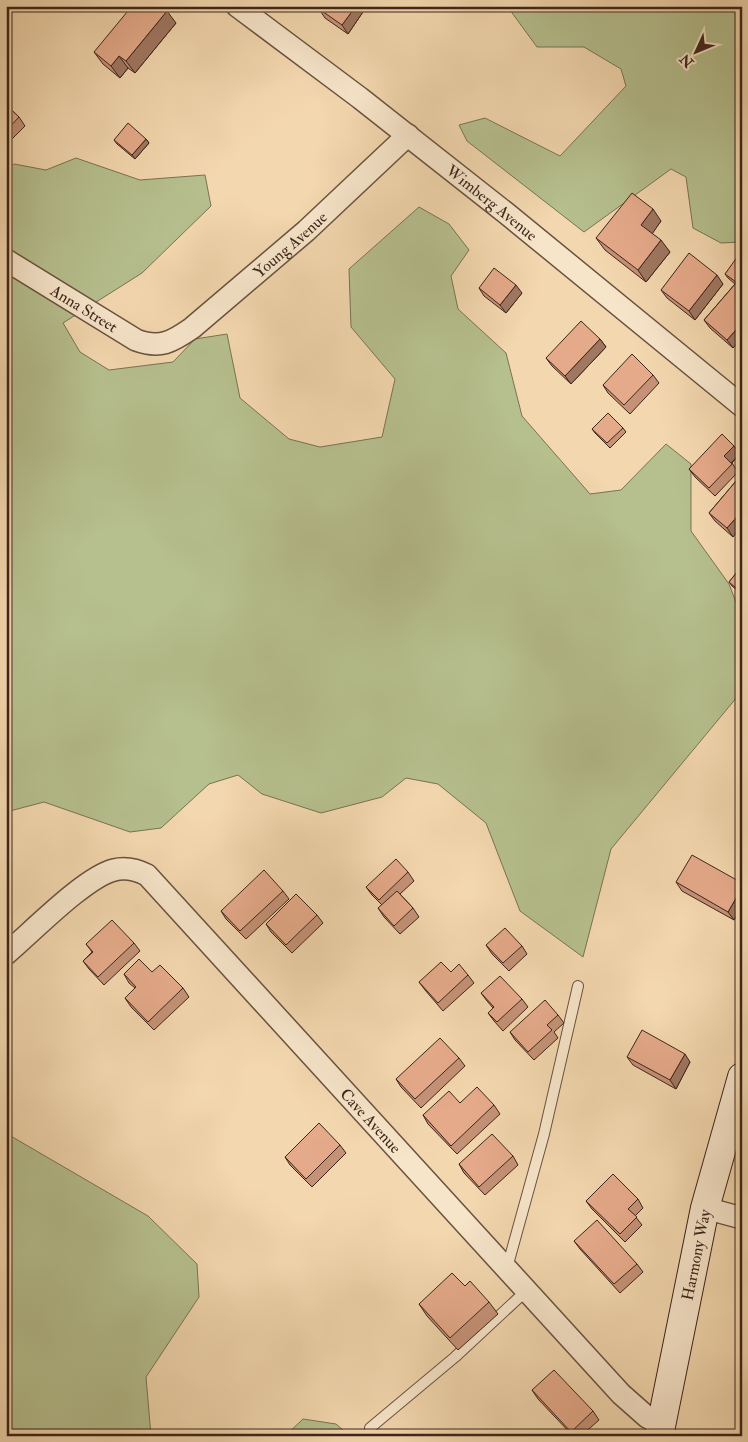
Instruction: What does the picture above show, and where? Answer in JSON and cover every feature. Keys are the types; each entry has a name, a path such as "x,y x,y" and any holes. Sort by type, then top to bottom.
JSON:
{"street":[{"name":"Wimberg Avenue","path":"237,6 506,213 742,406"},
{"name":"Young Avenue","path":"167,343 192,328 306,231 408,136"},
{"name":"Anna Street","path":"6,260 136,340 146,344 167,343"},
{"name":"Cave Avenue","path":"6,954 70,898 102,874 116,869 127,868 148,875 621,1394 660,1430"},
{"name":"Harmony Way","path":"660,1430 705,1208 742,1077"},
{"path":"705,1208 742,1218"}],"lane":[{"path":"506,1269 544,1134 578,986"},
{"path":"370,1428 455,1357 526,1291"}],"green space":[{"path":"507,6 742,6 742,242 721,243 693,228 686,177 671,169 584,232 467,141 459,125 485,118 560,156 626,86 621,69 584,47 537,47"},
{"path":"76,158 140,180 205,175 211,206 142,273 63,323 80,352 109,370 173,362 195,339 227,334 240,398 289,439 320,447 382,437 395,379 351,327 349,269 419,207 449,224 469,250 451,276 458,309 506,353 522,416 590,494 621,490 666,444 691,464 691,531 729,584 742,618 742,691 611,849 583,957 520,911 486,823 438,784 406,778 382,797 321,813 262,794 238,775 209,784 161,828 130,832 44,802 6,812 6,302 12,280 6,266 6,169 14,164 46,170"},
{"path":"6,1135 148,1216 197,1264 199,1297 146,1377 151,1436 6,1436"},
{"path":"303,1419 336,1424 350,1436 285,1436"}],"building":[{"path":"132,6 162,6 167,11 126,61 119,56 111,66 94,52"},
{"path":"321,6 356,6 342,25 319,9"},
{"path":"6,105 19,117 6,131"},
{"path":"128,123 146,139 132,155 114,140"},
{"path":"632,193 653,209 641,225 661,240 638,270 596,238"},
{"path":"689,253 717,275 689,311 661,290"},
{"path":"740,253 742,255 742,283 740,285 725,274"},
{"path":"494,268 516,285 500,305 479,288"},
{"path":"736,283 742,288 742,323 727,340 704,320"},
{"path":"581,321 600,339 565,376 546,358"},
{"path":"632,354 653,375 624,405 603,385"},
{"path":"608,413 623,428 607,443 592,429"},
{"path":"722,434 734,446 724,456 732,464 709,488 689,469"},
{"path":"742,474 742,511 727,528 709,513"},
{"path":"742,566 742,593 729,582"},
{"path":"692,855 742,883 742,888 728,912 676,882"},
{"path":"396,859 408,872 379,900 366,887"},
{"path":"264,870 283,891 240,931 221,911"},
{"path":"397,891 413,908 394,926 378,908"},
{"path":"296,894 317,915 286,945 266,924"},
{"path":"112,920 134,943 98,977 83,961 93,952 86,944"},
{"path":"505,928 522,946 503,963 486,945"},
{"path":"139,959 152,972 160,965 183,988 148,1022 125,998 136,987 124,974"},
{"path":"441,962 451,972 459,964 468,975 438,1003 419,982"},
{"path":"500,976 522,999 497,1022 488,1013 494,1007 481,993"},
{"path":"545,1000 558,1015 547,1025 552,1030 528,1052 510,1032"},
{"path":"642,1030 685,1054 670,1080 627,1057"},
{"path":"440,1038 459,1058 415,1099 396,1079"},
{"path":"477,1087 494,1105 451,1146 423,1115 449,1091 460,1103"},
{"path":"319,1123 340,1145 306,1179 285,1157"},
{"path":"492,1134 513,1156 479,1187 459,1164"},
{"path":"613,1174 638,1199 628,1209 637,1217 620,1234 586,1201"},
{"path":"597,1220 637,1264 614,1284 574,1241"},
{"path":"452,1273 465,1286 470,1281 489,1302 450,1338 419,1304"},
{"path":"554,1370 593,1411 571,1432 532,1390"}]}
